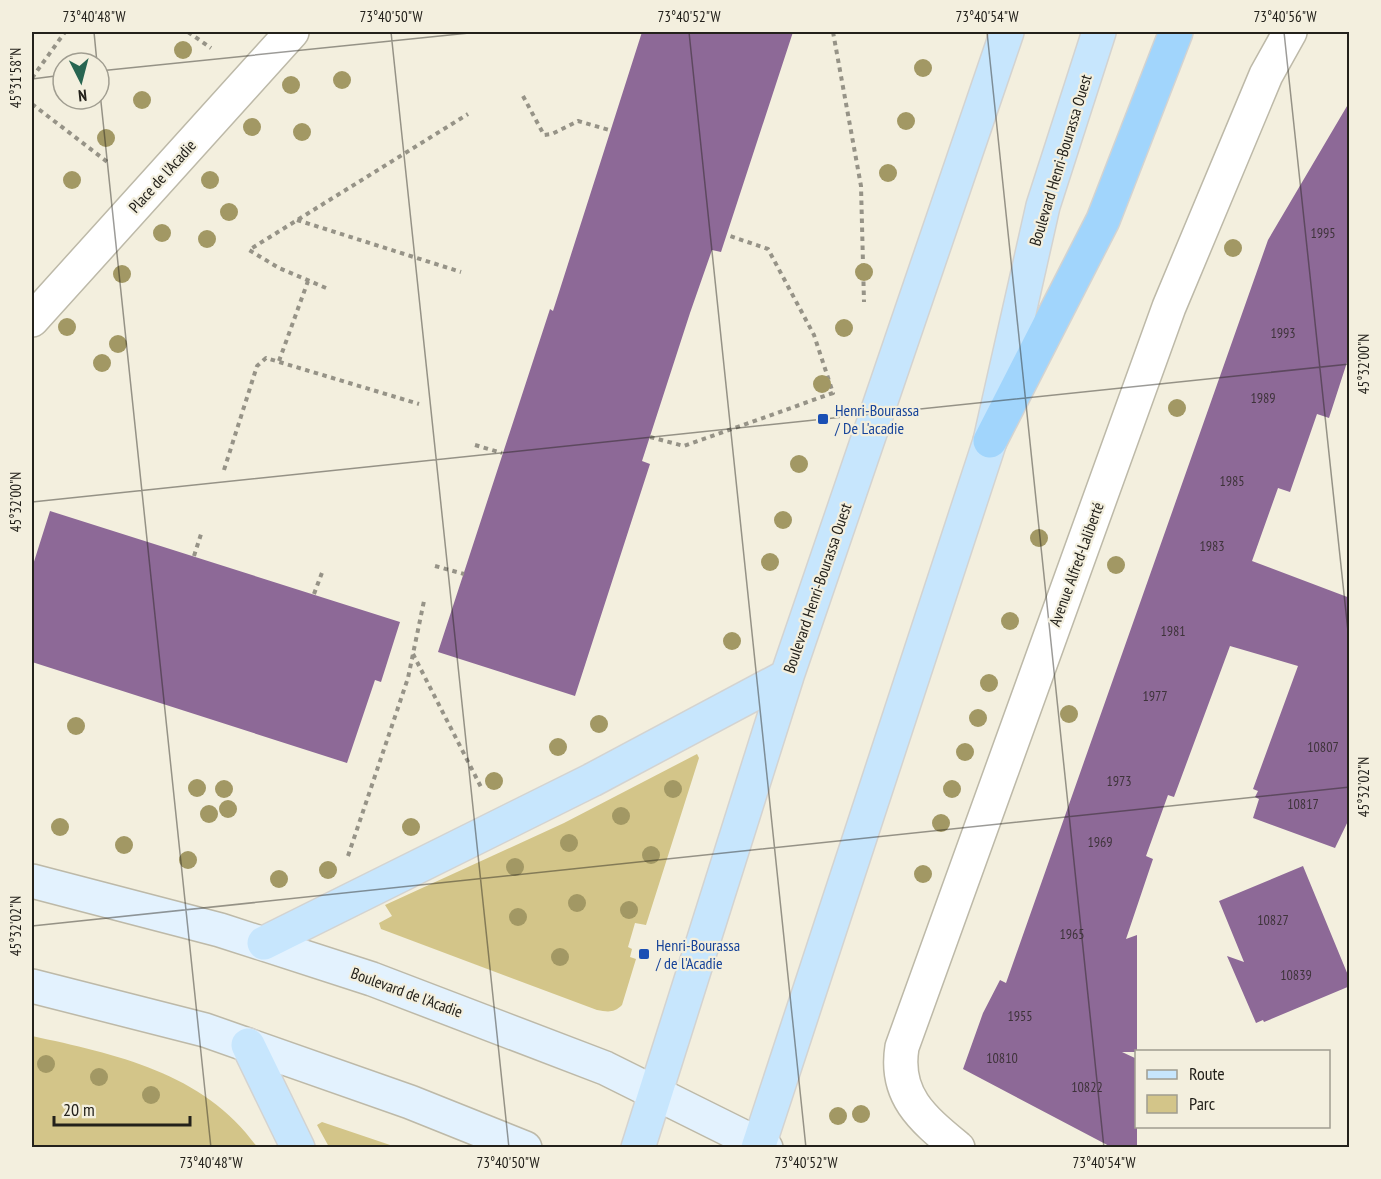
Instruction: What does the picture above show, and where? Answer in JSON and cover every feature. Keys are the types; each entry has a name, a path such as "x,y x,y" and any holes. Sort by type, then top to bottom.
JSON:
{"highway":[{"path":"990,441 1103,220 1176,32"}],"main road":[{"name":"Boulevard Henri-Bourassa Ouest","path":"638,1148 787,676 1007,32"},
{"name":"Boulevard Henri-Bourassa Ouest","path":"761,1146 990,441 1043,206 1099,32"},
{"path":"264,943 592,780 787,676"},
{"name":"Boulevard de l'Acadie","path":"32,881 264,943 372,978 605,1068 761,1146"},
{"path":"32,986 166,1020 248,1045 410,1102 525,1148"},
{"path":"248,1045 298,1148"}],"street":[{"name":"Place de l'Acadie","path":"32,320 292,32"},
{"name":"Avenue Alfred-Laliberté","path":"958,1148 913,1105 905,1091 899,1064 914,1009 1169,307 1257,97 1290,32"}],"path":[{"path":"32,78 65,32"},
{"path":"188,32 211,48"},
{"path":"833,32 861,186 864,302"},
{"path":"523,96 544,135 552,134 578,121 609,130"},
{"path":"32,104 110,164"},
{"path":"326,288 308,281 249,249 468,114"},
{"path":"297,220 461,272"},
{"path":"650,437 684,446 833,393 814,335 768,249 727,235"},
{"path":"279,361 308,281"},
{"path":"224,470 257,366 266,358 419,404"},
{"path":"475,445 502,453"},
{"path":"194,556 202,531"},
{"path":"435,566 464,574"},
{"path":"314,594 323,570"},
{"path":"346,861 408,678 424,601"},
{"path":"413,653 487,800"}],"green space":[{"path":"697,754 699,758 646,925 635,923 628,947 632,949 630,957 636,959 622,1005 613,1011 597,1010 381,929 379,923 392,916 385,905 564,823"},
{"path":"32,1036 126,1060 156,1070 185,1084 212,1101 236,1122 257,1147 32,1147"},
{"path":"322,1122 396,1147 329,1147 317,1125"}],"building":[{"path":"642,32 793,32 721,252 712,250 690,313 642,461 650,464 575,696 438,652 550,309 553,311"},
{"path":"1350,101 1350,353 1329,418 1317,414 1290,492 1278,488 1252,561 1350,598 1350,817 1335,848 1253,818 1259,799 1255,797 1258,791 1253,789 1298,666 1230,646 1174,797 1168,795 1146,856 1153,859 1126,939 1137,935 1137,1050 1122,1052 1135,1058 1137,1148 1113,1148 963,1069 983,1013 1000,980 1006,983 1268,240"},
{"path":"50,511 400,622 381,682 375,680 347,763 32,662 32,568"},
{"path":"1303,866 1350,980 1350,986 1264,1022 1263,1020 1256,1023 1227,956 1244,962 1219,901"}],"place":[{"name":"Henri-Bourassa / De L'acadie","path":"823,419"},
{"name":"Henri-Bourassa / de l'Acadie","path":"644,954"}]}
